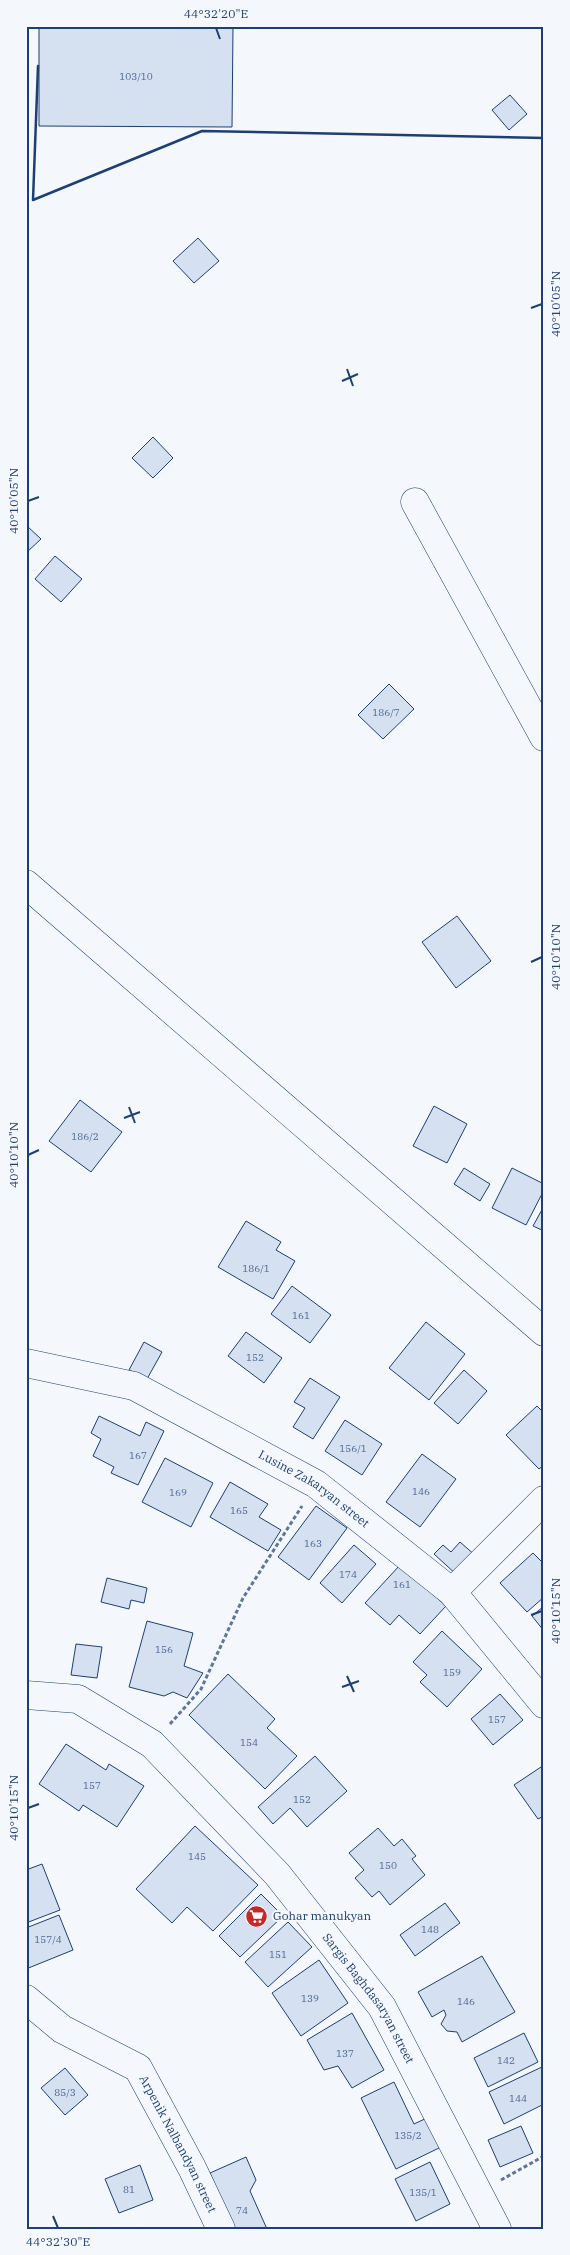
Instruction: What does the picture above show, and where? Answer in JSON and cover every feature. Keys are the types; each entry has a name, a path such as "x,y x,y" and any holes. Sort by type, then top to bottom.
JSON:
{"street":[{"path":"415,502 544,737"},
{"path":"26,884 544,1332"},
{"name":"Lusine Zakaryan street","path":"26,1363 134,1386 316,1484 452,1592 544,1704"},
{"path":"452,1592 544,1500"},
{"name":"Sargis Baghdasaryan street","path":"26,1695 78,1699 152,1744 277,1874 382,2008 497,2229"},
{"name":"Arpenik Nalbandyan street","path":"26,1999 62,2029 138,2068 192,2168 220,2229"}],"path":[{"path":"152,1744 201,1689 243,1598 316,1484"},
{"path":"478,2193 544,2156"}],"building":[{"path":"39,26 233,26 232,127 39,126"},
{"path":"510,95 527,114 509,130 492,110"},
{"path":"198,238 219,261 194,283 173,261"},
{"path":"153,437 173,458 153,478 132,458"},
{"path":"26,525 41,539 26,553"},
{"path":"55,556 82,579 61,602 35,579"},
{"path":"389,684 414,709 383,739 358,715"},
{"path":"457,916 491,961 456,988 422,942"},
{"path":"80,1100 122,1132 91,1172 49,1141"},
{"path":"434,1106 467,1124 447,1163 413,1146"},
{"path":"464,1168 490,1184 480,1201 454,1184"},
{"path":"512,1168 544,1184 544,1190 526,1225 492,1208"},
{"path":"544,1206 544,1231 533,1226"},
{"path":"246,1221 281,1242 276,1250 295,1261 273,1299 218,1267"},
{"path":"292,1286 331,1315 310,1343 271,1314"},
{"path":"426,1322 465,1354 429,1400 389,1368"},
{"path":"246,1332 282,1358 264,1383 228,1356"},
{"path":"144,1342 162,1352 147,1379 129,1370"},
{"path":"464,1370 487,1391 458,1424 434,1403"},
{"path":"310,1378 340,1397 313,1439 293,1427 305,1408 294,1402"},
{"path":"537,1406 544,1413 544,1465 539,1469 506,1435"},
{"path":"99,1416 140,1436 146,1422 164,1431 138,1485 111,1473 114,1467 93,1456 101,1439 91,1433"},
{"path":"345,1420 382,1444 362,1475 325,1451"},
{"path":"422,1454 456,1479 420,1527 386,1502"},
{"path":"165,1458 213,1483 191,1527 142,1502"},
{"path":"230,1482 268,1504 259,1517 281,1530 268,1551 210,1517"},
{"path":"316,1506 347,1528 309,1580 278,1557"},
{"path":"460,1542 476,1556 458,1576 434,1554 443,1545 451,1552"},
{"path":"354,1545 376,1564 342,1603 320,1583"},
{"path":"533,1553 544,1564 544,1597 527,1612 500,1583"},
{"path":"400,1565 446,1606 420,1634 399,1615 390,1625 365,1603"},
{"path":"107,1578 147,1588 144,1603 131,1600 129,1609 101,1602"},
{"path":"544,1606 544,1631 532,1616"},
{"path":"147,1621 193,1633 184,1666 203,1673 187,1698 173,1692 164,1696 129,1687"},
{"path":"442,1631 482,1669 447,1707 420,1682 427,1675 413,1662"},
{"path":"76,1644 102,1647 97,1678 71,1675"},
{"path":"228,1674 275,1719 267,1728 297,1756 265,1789 189,1715"},
{"path":"500,1694 523,1720 493,1745 471,1719"},
{"path":"66,1744 106,1770 109,1764 144,1786 117,1827 83,1805 79,1811 39,1784"},
{"path":"315,1756 347,1791 307,1827 290,1808 273,1824 258,1807"},
{"path":"544,1765 544,1816 538,1819 514,1785"},
{"path":"195,1826 258,1885 213,1931 187,1907 172,1923 136,1889"},
{"path":"378,1828 394,1846 402,1839 416,1856 412,1859 425,1875 390,1905 379,1891 372,1897 355,1878 364,1870 349,1853"},
{"path":"42,1864 60,1910 26,1923 26,1870"},
{"path":"261,1894 283,1916 240,1957 219,1936"},
{"path":"445,1903 460,1923 415,1956 400,1935"},
{"path":"59,1915 73,1950 26,1969 26,1928"},
{"path":"288,1922 312,1947 268,1987 245,1962"},
{"path":"482,1956 515,2012 462,2042 457,2032 447,2031 441,2024 446,2015 444,2010 432,2017 418,1992"},
{"path":"319,1960 348,2003 301,2036 272,1993"},
{"path":"352,2013 384,2070 352,2088 338,2066 324,2070 307,2040"},
{"path":"524,2033 538,2062 488,2087 474,2058"},
{"path":"544,2066 544,2104 504,2124 489,2092"},
{"path":"65,2068 88,2095 65,2115 41,2088"},
{"path":"394,2082 414,2124 429,2117 443,2146 396,2169 361,2098"},
{"path":"521,2126 533,2153 500,2167 488,2140"},
{"path":"246,2157 256,2180 250,2191 267,2229 234,2229 210,2173"},
{"path":"430,2162 450,2204 416,2221 395,2179"},
{"path":"140,2165 153,2200 119,2213 105,2179"}],"wall":[{"path":"38,66 33,200 202,131 544,138"}],"place":[{"name":"Gohar manukyan","path":"257,1916"}]}
